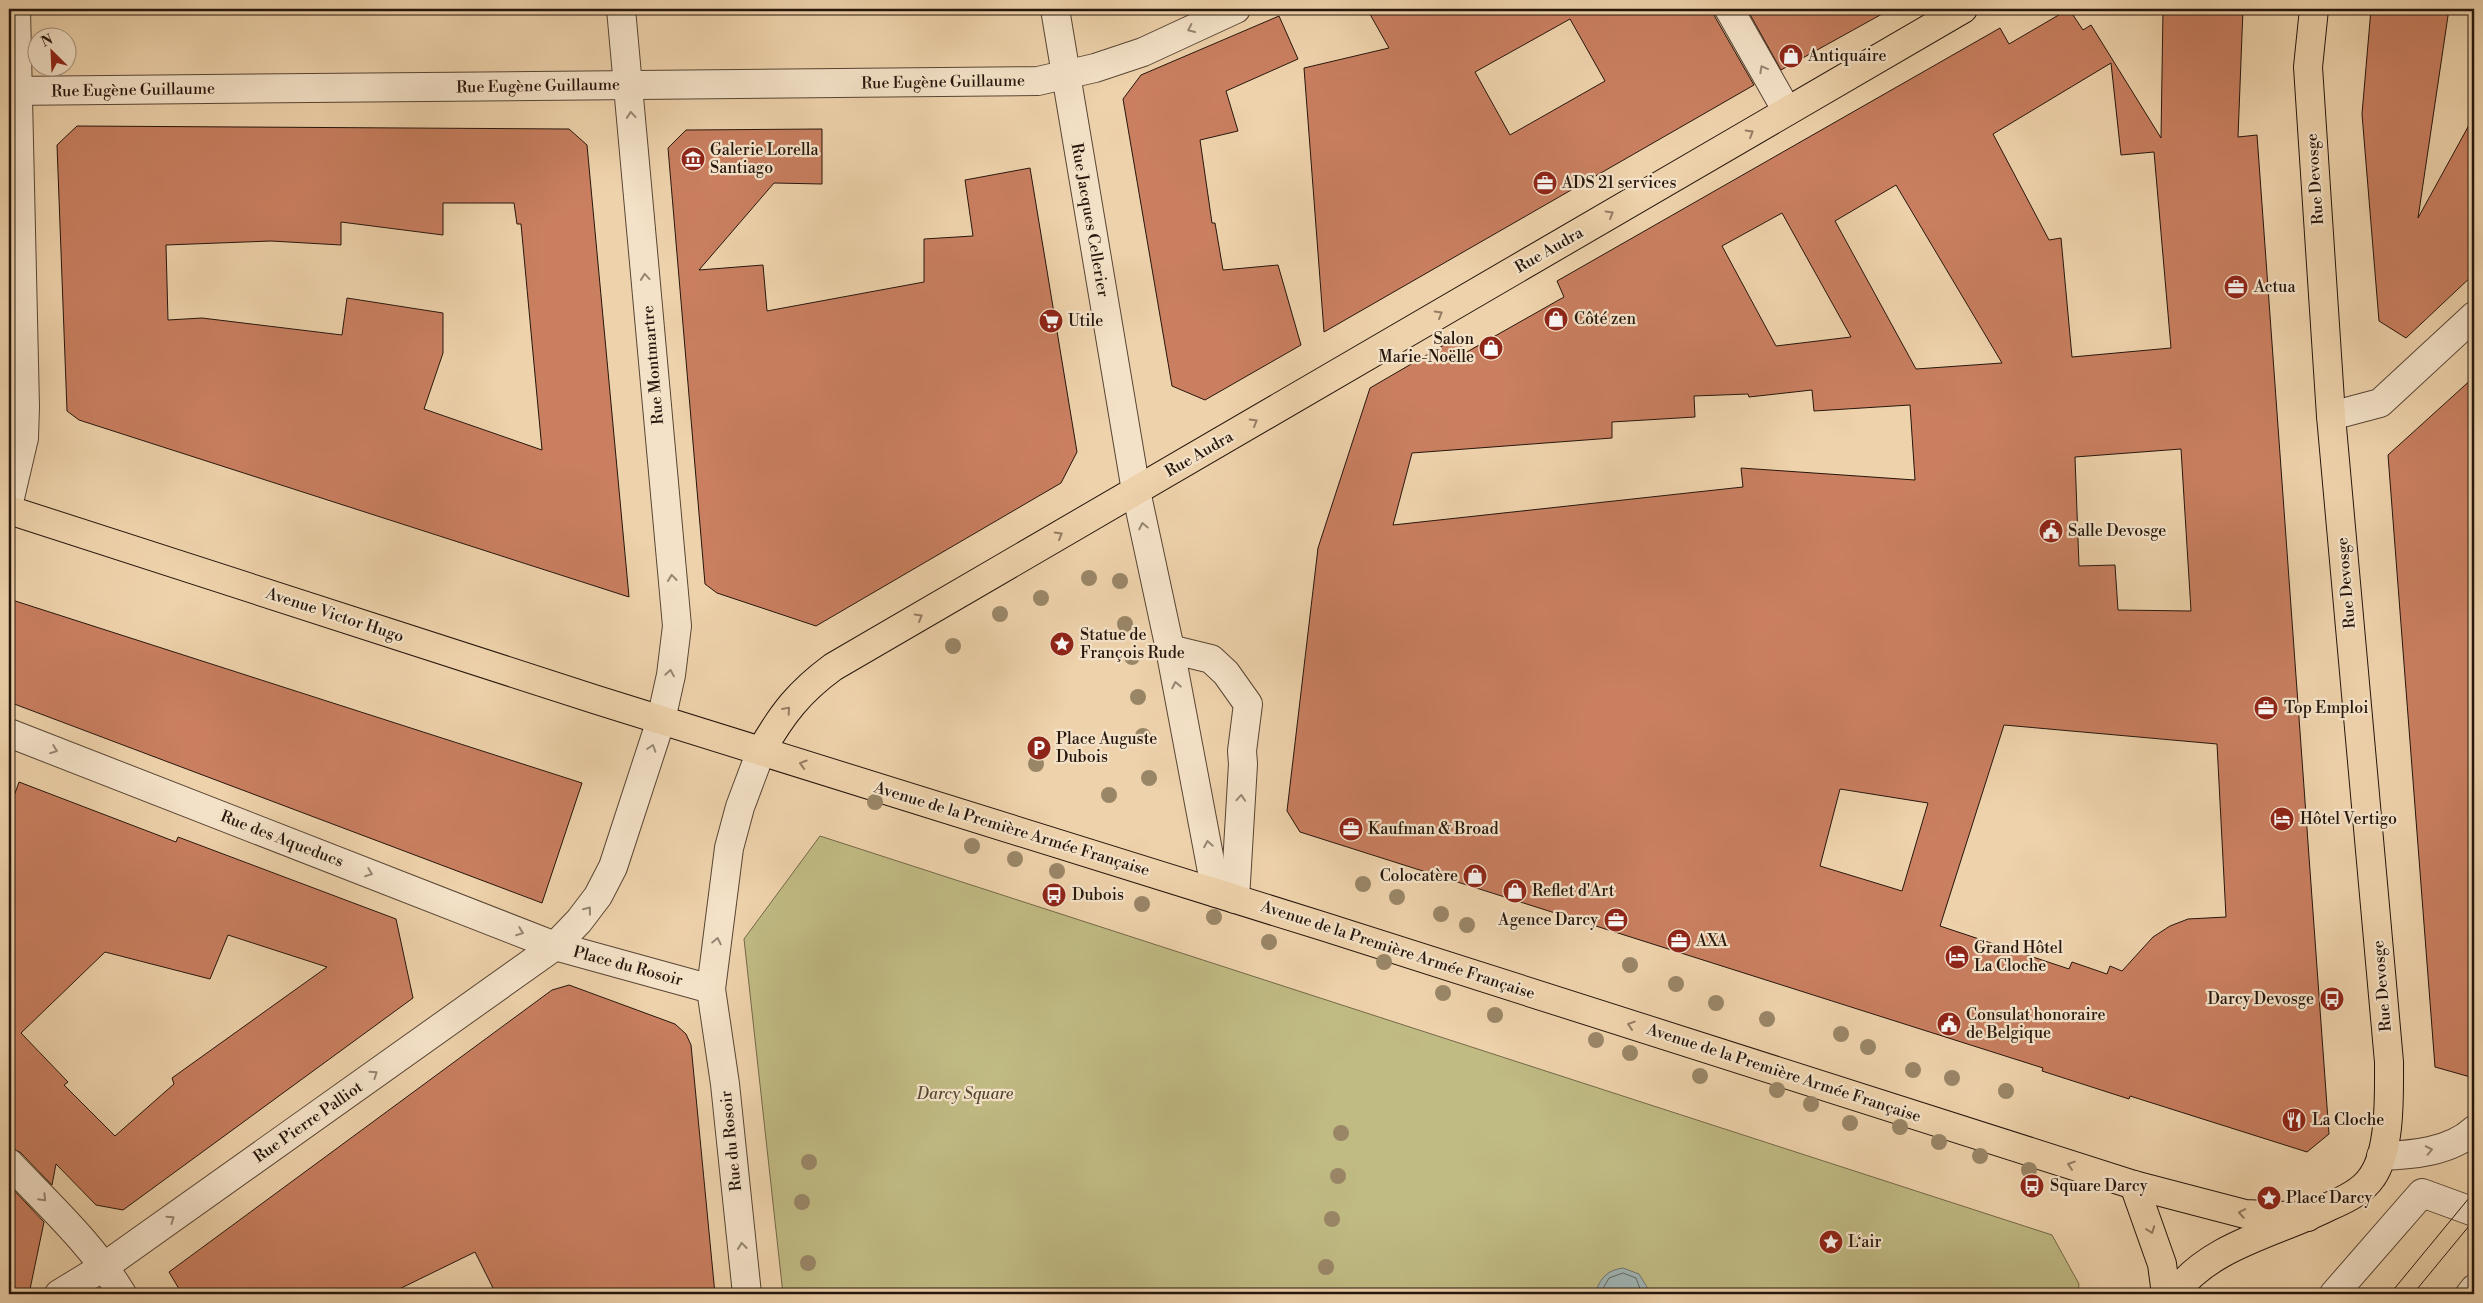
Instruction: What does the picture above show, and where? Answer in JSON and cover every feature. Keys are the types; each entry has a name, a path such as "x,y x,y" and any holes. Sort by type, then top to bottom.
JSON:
{"main road":[{"name":"Rue Audra","path":"1136,490 1963,9"},
{"name":"Rue Devosge","path":"2314,9 2308,68 2332,416 2389,1062 2389,1104 2381,1156"},
{"path":"761,751 780,718 808,685 833,667 1136,490"},
{"name":"Avenue Victor Hugo","path":"9,510 661,720"},
{"name":"Avenue de la Première Armée Française","path":"661,720 1225,896 2134,1185 2245,1214 2308,1217"},
{"path":"2174,1294 2185,1280 2216,1256 2308,1217 2360,1191 2372,1177 2381,1156"},
{"path":"2134,1185 2162,1264 2166,1294"}],"street":[{"path":"9,502 24,438 13,91 16,9"},
{"name":"Rue Montmartre","path":"621,9 677,626 661,720"},
{"name":"Rue Jacques Cellerier","path":"1055,9 1136,490"},
{"name":"Rue Eugène Guillaume","path":"13,91 1038,81 1066,75 1143,52 1236,9"},
{"path":"1729,9 1786,111"},
{"path":"2332,416 2380,403 2474,316"},
{"path":"1136,490 1225,896"},
{"path":"1170,649 1211,659 1226,673 1248,704 1242,750 1243,764 1225,896"},
{"name":"Place du Rosoir","path":"661,720 609,874 598,896 579,921 555,946 711,989"},
{"name":"Rue des Aqueducs","path":"9,732 555,946"},
{"path":"711,989 729,848 740,807 761,751"},
{"name":"Rue Pierre Palliot","path":"59,1294 105,1266 555,946"},
{"name":"Rue du Rosoir","path":"711,989 725,1084 747,1294"},
{"path":"2381,1156 2408,1155 2437,1149 2467,1136 2474,1130"},
{"path":"9,1163 84,1241 105,1266 122,1294"},
{"path":"2334,1294 2422,1193 2474,1212"},
{"path":"2470,1294 2474,1289"}],"green space":[{"name":"Darcy Square","path":"820,836 2052,1235 2079,1284 2078,1294 783,1294 744,939"}],"water":[{"path":"1623,1268 1639,1274 1647,1287 1647,1294 1586,1294 1587,1289 1596,1291 1600,1282 1609,1272"}],"building":[{"path":"1367,9 1713,9 1715,17 1754,85 1324,332 1304,68 1389,48","holes":["1570,19 1605,81 1510,135 1475,72"]},
{"path":"1747,9 1891,9 1781,70"},
{"path":"2069,9 2083,30 2091,25 2161,138 2163,9 2243,9 2238,137 2257,135 2329,1134 2307,1152 2130,1096 2129,1099 2042,1071 2043,1068 1300,832 1287,811 1318,548 1370,388 1456,338 1465,353 1564,297 1557,281 2000,28 2009,44","holes":["2111,63 2121,155 2154,152 2171,348 2072,357 2061,238 2049,240 1993,134","1896,185 2002,363 1916,369 1835,221","1782,213 1851,337 1776,346 1722,246","1812,390 1814,411 1910,405 1915,480 1741,468 1743,487 1393,525 1412,453 1612,438 1612,422 1695,417 1694,396 1748,394 1749,397","2181,449 2191,611 2118,610 2115,565 2079,566 2075,457","2004,725 2217,744 2226,917 2188,919 2170,926 2153,937 2122,971 2110,966 2107,974 2072,962 2069,969 1940,926","1840,789 1928,803 1902,891 1820,866"]},
{"path":"2371,9 2449,9 2418,218 2474,116 2474,274 2406,338 2379,321 2362,114"},
{"path":"1279,16 1298,59 1226,91 1238,131 1200,140 1212,223 1215,223 1223,270 1278,265 1301,345 1205,400 1172,386 1123,99 1141,75"},
{"path":"77,126 569,129 587,145 629,597 79,420 67,411 57,145","holes":["443,203 514,203 517,224 521,224 542,450 424,409 443,353 443,313 347,298 342,335 202,318 168,320 166,245 271,241 341,245 341,222 443,235"]},
{"path":"822,129 822,184 774,183 699,270 763,265 767,311 924,282 924,239 973,236 965,180 1030,168 1077,452 1061,483 816,626 717,593 705,584 668,148 686,130"},
{"path":"2474,377 2474,1078 2435,1067 2388,455"},
{"path":"9,599 582,783 542,903 9,702"},
{"path":"19,782 176,842 178,837 396,919 413,998 123,1210 96,1205 56,1164 52,1185 20,1152 9,1148 9,810","holes":["228,935 327,967 172,1078 174,1084 115,1136 64,1085 68,1082 21,1033 105,952 210,979"]},
{"path":"569,985 675,1024 686,1034 691,1045 715,1294 496,1294 475,1252 389,1294 182,1294 169,1272 552,990"},
{"path":"9,1185 44,1222 29,1294 9,1294"}],"tram line":[{"path":"2390,1294 2474,1192"},
{"path":"2413,1294 2474,1220"}],"place":[{"name":"Antiquaire","path":"1791,56"},
{"name":"Galerie Lorella Santiago","path":"693,159"},
{"name":"ADS 21 services","path":"1545,183"},
{"name":"Actua","path":"2236,287"},
{"name":"Côté zen","path":"1556,319"},
{"name":"Utile","path":"1051,321"},
{"name":"Salon Marie-Noëlle","path":"1491,348"},
{"name":"Salle Devosge","path":"2051,531"},
{"name":"Statue de François Rude","path":"1062,644"},
{"name":"Top Emploi","path":"2266,708"},
{"name":"Place Auguste Dubois","path":"1039,748"},
{"name":"Hôtel Vertigo","path":"2282,819"},
{"name":"Kaufman & Broad","path":"1351,829"},
{"name":"Colocatère","path":"1475,876"},
{"name":"Reflet d'Art","path":"1515,891"},
{"name":"Dubois","path":"1054,895"},
{"name":"Agence Darcy","path":"1616,920"},
{"name":"AXA","path":"1679,941"},
{"name":"Grand Hôtel La Cloche","path":"1957,957"},
{"name":"Darcy Devosge","path":"2332,999"},
{"name":"Consulat honoraire de Belgique","path":"1949,1024"},
{"name":"La Cloche","path":"2294,1120"},
{"name":"Square Darcy","path":"2032,1186"},
{"name":"Place Darcy","path":"2269,1198"},
{"name":"L‘air","path":"1831,1242"}]}
